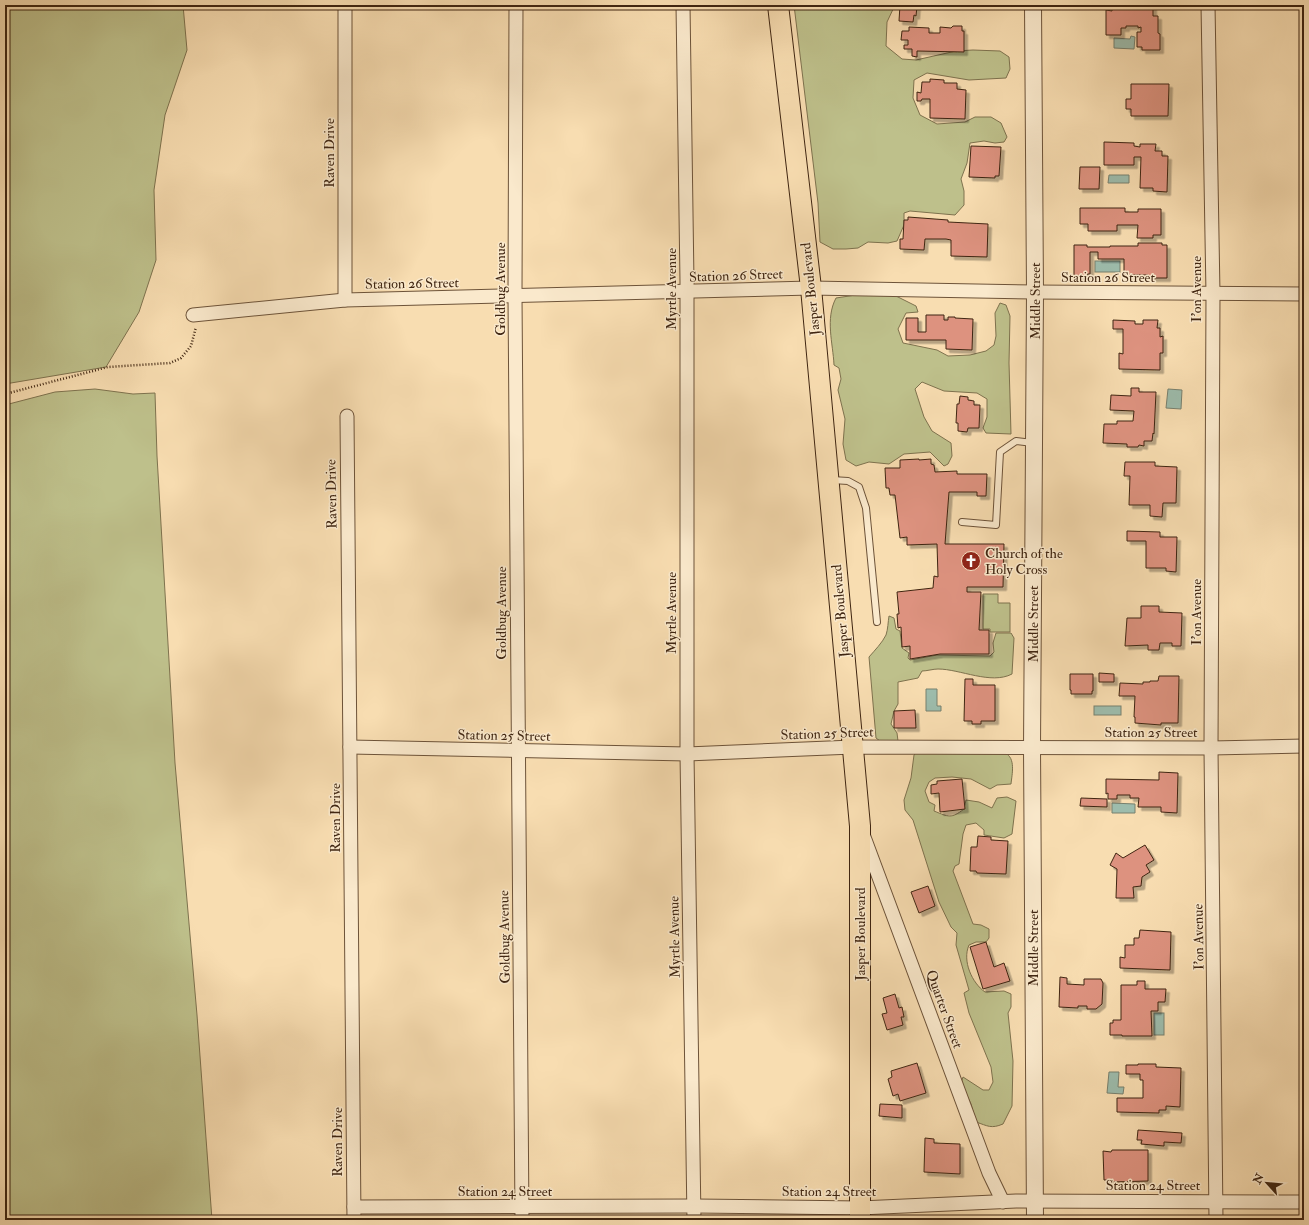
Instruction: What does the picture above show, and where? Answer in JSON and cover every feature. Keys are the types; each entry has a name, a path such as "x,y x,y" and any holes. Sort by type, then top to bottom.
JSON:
{"main road":[{"name":"Jasper Boulevard","path":"778,5 810,288 860,826 860,1214"}],"street":[{"name":"Raven Drive","path":"345,5 345,300"},
{"name":"Goldbug Avenue","path":"516,5 515,296 522,1213"},
{"name":"Myrtle Avenue","path":"683,5 687,292 687,754 695,1206 694,1220"},
{"name":"Middle Street","path":"1033,5 1035,292 1032,748 1035,1220"},
{"name":"I'on Avenue","path":"1208,5 1213,294 1212,748 1216,1220"},
{"name":"Station 26 Street","path":"198,314 345,300 810,288 1035,292 1304,294"},
{"name":"Raven Drive","path":"347,416 354,1220"},
{"name":"Station 25 Street","path":"350,747 518,752 687,754 853,747 1212,748 1304,746"},
{"name":"Quarter Street","path":"860,826 989,1173 1003,1202"},
{"name":"Station 24 Street","path":"354,1206 522,1213 695,1206 860,1214 1003,1202 1034,1201 1304,1202"}],"lane":[{"path":"962,522 996,525 1000,452 1016,441 1034,443"},
{"path":"828,481 848,481 859,487 866,508 877,622"}],"path":[{"path":"5,394 108,367 170,363 181,358 191,346 198,314"}],"green space":[{"path":"5,5 183,5 187,50 165,115 154,190 156,260 139,312 106,367 5,384"},
{"path":"794,5 895,5 887,22 886,46 902,59 916,60 956,51 973,50 1000,51 1009,57 1010,69 1006,78 969,80 927,73 914,80 913,98 920,115 937,124 965,122 975,117 991,117 1001,123 1007,137 1004,142 995,143 984,141 970,143 967,163 961,179 964,191 964,205 955,215 910,211 904,213 904,225 897,241 888,243 868,242 858,248 833,249 820,242 818,203"},
{"path":"869,293 894,295 916,306 918,312 906,313 898,329 903,343 937,350 948,356 970,355 986,351 994,345 996,336 995,313 1000,303 1006,305 1010,316 1009,363 1011,434 986,433 983,428 987,417 987,399 977,393 944,391 922,382 915,389 924,417 932,431 951,443 952,456 948,464 944,466 930,452 904,454 889,464 869,462 856,466 846,460 843,444 845,419 838,390 841,379 839,368 834,365 830,331 831,314 836,298"},
{"path":"95,389 133,394 155,393 157,456 175,763 197,1015 212,1220 5,1220 5,405 55,392"},
{"path":"983,594 998,594 998,603 1010,603 1010,632 990,632 990,629 983,629"},
{"path":"889,616 894,618 896,629 900,631 902,648 909,653 908,658 910,660 937,655 990,656 994,652 993,643 996,633 1011,633 1014,638 1012,674 995,678 936,669 922,671 918,678 898,682 898,704 894,711 891,724 897,733 898,741 884,744 876,738 869,657 886,635"},
{"path":"918,751 1005,753 1012,762 1011,784 997,785 990,789 971,779 952,777 935,778 929,782 925,791 929,802 935,805 934,811 950,816 953,816 964,809 966,800 979,802 992,808 997,798 1007,797 1016,801 1012,834 1004,838 984,835 984,830 976,823 966,825 963,834 959,864 955,866 953,871 973,924 981,925 989,929 989,938 986,942 976,942 969,945 967,958 972,977 985,992 1004,991 1011,994 1011,1007 1008,1013 1013,1061 1012,1106 1003,1124 995,1126 976,1122 971,1104 961,1083 963,1077 983,1090 989,1090 993,1082 991,1067 969,1013 964,993 969,990 956,945 957,933 951,927 939,902 913,820 905,810 904,800 911,778 914,755"}],"shaded area":[{"path":"1131,36 1135,37 1134,49 1114,48 1114,38 1130,39"},
{"path":"1109,175 1129,175 1129,183 1108,183"},
{"path":"1095,261 1120,261 1120,272 1095,272"},
{"path":"1168,389 1182,390 1181,409 1166,408"},
{"path":"926,689 937,689 937,706 941,706 941,711 926,711"},
{"path":"1094,706 1121,706 1121,715 1094,715"},
{"path":"1112,803 1135,804 1135,813 1112,813"},
{"path":"1154,1013 1164,1013 1164,1035 1154,1035"},
{"path":"1109,1072 1119,1072 1118,1087 1124,1087 1123,1094 1107,1093"}],"building":[{"path":"900,5 917,6 916,16 914,15 913,22 899,21"},
{"path":"1112,5 1153,5 1153,16 1158,16 1160,50 1142,50 1142,47 1137,47 1137,32 1141,32 1141,27 1138,28 1138,26 1126,26 1126,28 1121,28 1121,35 1106,35 1106,10 1112,11"},
{"path":"953,26 962,26 962,31 964,31 964,52 917,51 917,57 912,56 912,49 904,49 904,45 908,45 908,40 901,40 902,31 909,31 909,27 929,28 929,33 940,33 940,27 951,28"},
{"path":"930,79 944,80 944,83 957,83 957,89 966,90 965,119 930,118 930,99 922,99 921,101 917,101 917,92 921,93 922,82 930,82"},
{"path":"1131,84 1169,84 1168,116 1131,116 1131,109 1126,109 1126,99 1131,99"},
{"path":"1104,142 1134,143 1134,146 1140,147 1140,144 1156,144 1155,151 1162,151 1162,156 1168,156 1167,192 1153,191 1153,188 1140,188 1141,157 1134,157 1134,165 1104,165"},
{"path":"971,146 1001,147 999,176 995,176 995,178 969,177"},
{"path":"1080,167 1100,167 1099,189 1079,189"},
{"path":"1080,208 1125,208 1125,212 1138,212 1138,209 1161,209 1161,235 1153,235 1153,238 1137,238 1138,225 1117,225 1117,231 1088,231 1088,224 1080,224"},
{"path":"908,217 948,220 948,222 988,224 987,257 951,256 951,240 946,239 925,239 924,250 900,249 900,239 903,239 904,220 908,220"},
{"path":"1138,243 1162,243 1162,245 1167,245 1167,278 1148,278 1148,275 1124,275 1124,259 1098,259 1098,252 1090,252 1090,274 1087,274 1087,276 1074,276 1074,245 1087,245 1087,247 1110,247 1138,246"},
{"path":"926,315 944,315 944,320 948,320 948,317 973,319 972,350 946,349 946,340 906,340 906,318 918,318 918,332 926,332"},
{"path":"1113,320 1135,321 1135,324 1143,324 1143,320 1158,320 1157,328 1160,328 1160,337 1163,336 1163,353 1160,353 1160,370 1119,369 1119,353 1123,354 1123,329 1113,329"},
{"path":"1131,388 1139,388 1139,392 1156,392 1154,434 1153,433 1152,441 1144,441 1144,446 1139,445 1138,447 1127,447 1127,444 1103,443 1104,424 1117,424 1117,421 1133,421 1134,411 1110,410 1111,395 1131,396"},
{"path":"960,396 968,397 968,400 974,401 974,405 980,405 979,428 968,428 967,432 958,431 958,423 956,423 957,404 959,404"},
{"name":"Church of the Holy Cross","path":"931,459 931,464 934,465 935,472 957,471 957,474 987,474 986,496 977,496 977,492 949,492 945,544 1004,544 1003,587 967,587 967,592 981,592 979,630 989,630 989,654 940,654 910,659 910,646 902,647 901,627 898,628 897,614 899,614 897,592 933,588 934,576 938,577 937,544 907,545 907,537 900,538 895,495 890,495 889,488 886,488 885,468 900,468 900,460"},
{"path":"1125,462 1155,462 1155,466 1177,467 1176,503 1163,503 1162,517 1150,516 1150,505 1129,505 1130,476 1124,476"},
{"path":"1127,531 1160,532 1160,537 1177,537 1176,572 1166,571 1166,568 1146,568 1146,541 1127,541"},
{"path":"1141,606 1159,606 1159,612 1182,613 1181,646 1172,646 1172,643 1160,643 1159,650 1148,650 1148,645 1125,646 1127,618 1141,618"},
{"path":"1099,673 1114,674 1114,682 1099,682"},
{"path":"1070,674 1093,674 1092,694 1071,694"},
{"path":"1159,676 1179,676 1178,723 1161,723 1161,725 1135,723 1135,696 1119,696 1120,683 1143,684 1143,682 1158,681"},
{"path":"965,679 973,679 973,685 995,685 995,721 981,721 981,724 972,724 972,721 964,721"},
{"path":"915,710 916,728 894,728 894,711"},
{"path":"1159,772 1178,773 1177,813 1161,812 1161,807 1138,807 1139,798 1130,798 1130,795 1117,795 1117,799 1108,799 1108,793 1106,794 1106,779 1159,780"},
{"path":"962,779 965,809 940,812 939,793 931,794 931,785 937,784 937,781"},
{"path":"1081,798 1107,799 1107,807 1080,806"},
{"path":"978,836 991,837 991,840 1008,841 1006,874 977,873 976,871 970,871 971,847 977,847"},
{"path":"1145,845 1154,860 1146,865 1150,872 1142,877 1141,886 1133,887 1134,898 1116,898 1117,869 1110,865 1116,853 1123,858"},
{"path":"928,886 935,906 919,913 911,892"},
{"path":"1140,930 1171,932 1170,970 1120,968 1120,957 1125,958 1125,945 1134,945 1134,938 1139,938"},
{"path":"986,942 994,967 1004,963 1010,981 983,989 970,947"},
{"path":"1060,977 1067,978 1067,984 1084,985 1084,979 1101,979 1103,983 1102,1004 1096,1009 1087,1009 1087,1006 1078,1006 1078,1008 1059,1007"},
{"path":"1137,981 1145,981 1145,989 1166,989 1165,1002 1158,1002 1158,1011 1151,1011 1152,1036 1110,1035 1110,1023 1113,1023 1113,1020 1121,1020 1121,985 1137,985"},
{"path":"895,994 899,1008 902,1007 904,1017 901,1017 903,1025 887,1030 882,1014 887,1013 883,998"},
{"path":"917,1063 926,1093 900,1101 898,1094 893,1096 888,1079 892,1077 891,1071"},
{"path":"1156,1064 1156,1067 1181,1068 1180,1107 1166,1106 1166,1110 1159,1110 1159,1113 1117,1112 1117,1098 1143,1098 1143,1080 1140,1080 1140,1074 1126,1074 1126,1065"},
{"path":"880,1104 902,1105 902,1118 879,1116"},
{"path":"1138,1130 1182,1133 1181,1143 1164,1142 1164,1146 1141,1144 1142,1140 1137,1140"},
{"path":"925,1138 934,1139 934,1143 960,1144 960,1174 924,1172"},
{"path":"1112,1150 1148,1150 1148,1181 1112,1182 1112,1180 1104,1180 1103,1151 1111,1152"}],"place":[{"name":"Church of the Holy Cross","path":"971,561"}]}
